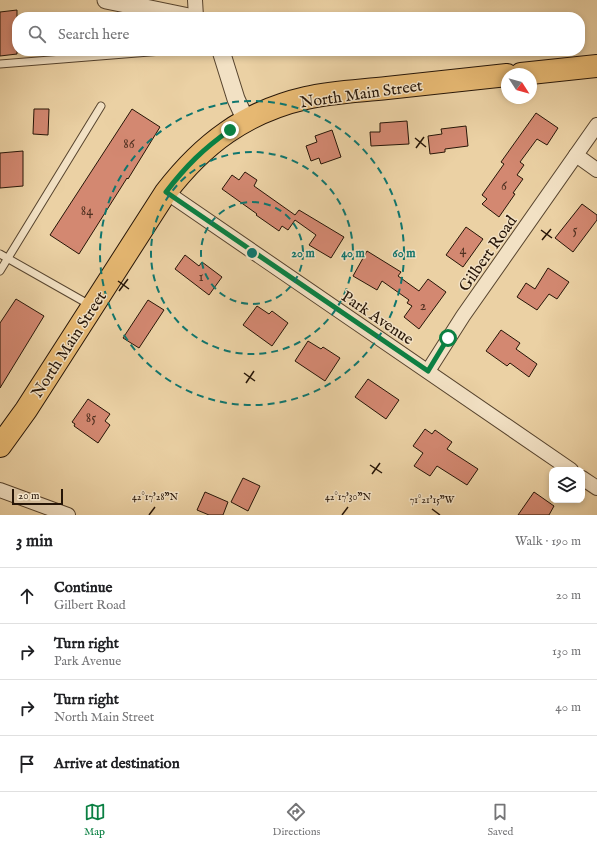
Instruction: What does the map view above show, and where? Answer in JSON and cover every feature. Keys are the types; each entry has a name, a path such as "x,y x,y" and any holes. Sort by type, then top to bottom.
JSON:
{"main road":[{"path":"537,72 597,66"},
{"name":"North Main Street","path":"0,446 26,410 166,192 186,167 201,152 230,130 262,113 292,102 324,95 501,76"}],"street":[{"path":"106,0 166,10"},
{"path":"195,0 196,12"},
{"path":"223,56 236,99 246,121"},
{"name":"Gilbert Road","path":"428,371 463,316 597,125"},
{"path":"576,155 597,170"},
{"name":"Park Avenue","path":"166,192 567,467"},
{"path":"585,480 597,488"},
{"path":"0,490 68,515"}],"lane":[{"path":"0,64 100,56"},
{"path":"0,271 101,106"},
{"path":"0,254 92,306"}],"building":[{"path":"17,10 17,12 12,12 12,55 0,56 0,12"},
{"path":"34,109 49,109 48,135 33,134"},
{"path":"132,109 160,127 79,254 50,235"},
{"path":"536,113 558,128 547,145 537,139 520,162 524,165 517,175 523,179 513,193 515,194 499,217 482,204 487,199 482,195 504,164 501,162"},
{"path":"407,121 409,144 371,146 370,132 380,132 380,123"},
{"path":"466,126 468,146 445,149 445,152 430,154 428,136 442,134 441,129"},
{"path":"332,130 341,157 321,164 319,158 311,161 306,146 317,142 315,136"},
{"path":"23,151 23,186 0,188 0,153"},
{"path":"245,172 257,180 254,186 295,215 299,210 344,237 331,258 309,245 316,235 295,220 288,230 282,226 279,231 222,189 232,175 239,180"},
{"path":"582,204 597,215 597,220 573,252 555,238"},
{"path":"466,227 483,239 463,267 446,255"},
{"path":"367,251 401,272 398,276 419,291 428,279 446,292 419,329 404,317 412,306 407,303 409,300 382,281 377,290 353,276"},
{"path":"185,255 199,266 202,262 222,277 209,295 175,269"},
{"path":"548,268 569,282 557,299 549,294 537,310 517,297 526,283 535,289"},
{"path":"16,299 44,316 0,388 0,323"},
{"path":"148,300 164,310 139,348 123,338"},
{"path":"257,306 269,314 272,311 288,323 272,346 243,325"},
{"path":"501,330 520,343 516,349 537,364 529,377 510,363 507,366 486,351"},
{"path":"308,341 321,349 323,347 340,358 325,381 295,361"},
{"path":"368,379 399,400 386,419 355,397"},
{"path":"88,399 110,414 105,421 110,425 98,443 74,426 75,424 72,422"},
{"path":"425,429 432,434 435,430 452,442 447,449 478,469 467,485 437,466 430,476 414,466 423,453 413,446"},
{"path":"243,478 260,486 248,511 231,502"},
{"path":"205,492 228,502 223,515 209,515 197,510"},
{"path":"534,492 554,506 549,515 518,515"}],"route":[{"path":"230,130 201,152 186,167 166,192 428,371 448,338"}]}
